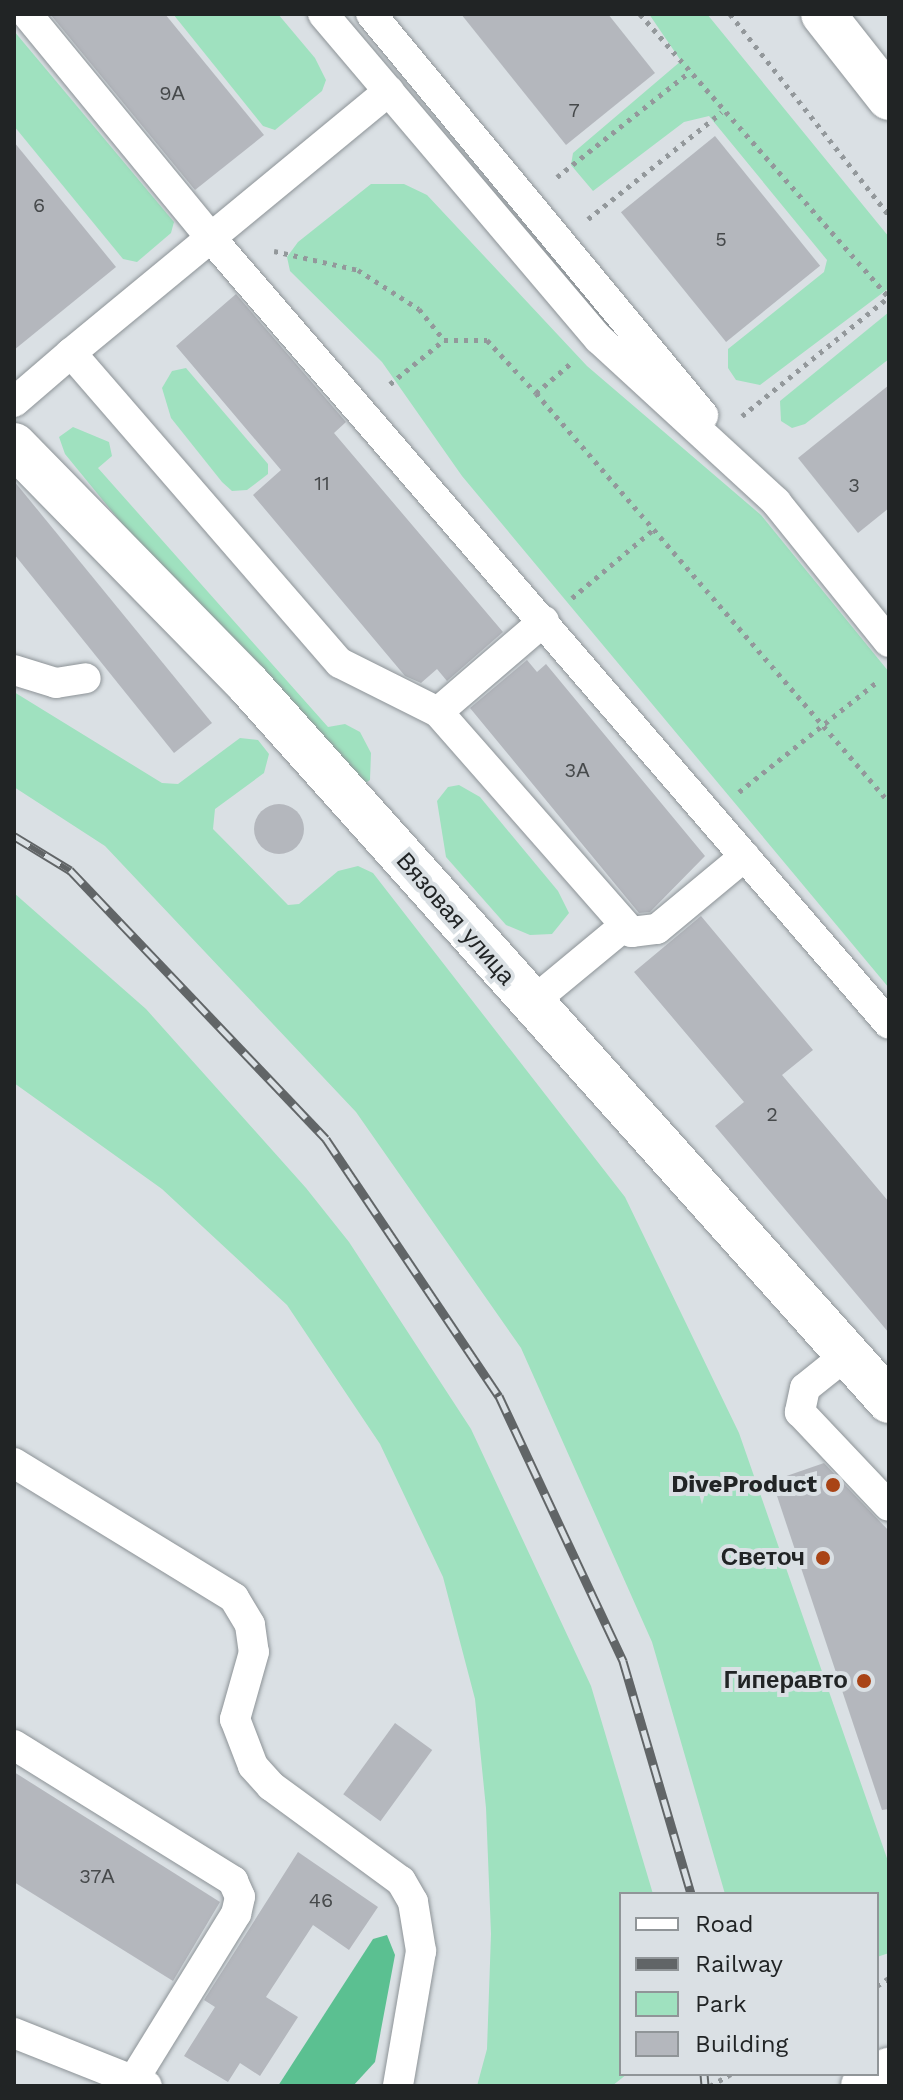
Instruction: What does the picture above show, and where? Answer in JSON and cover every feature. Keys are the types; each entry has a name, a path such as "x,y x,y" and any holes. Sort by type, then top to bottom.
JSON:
{"street":[{"path":"823,14 889,98"},
{"name":"Вязовая улица","path":"14,445 248,684 845,1356 885,1389"},
{"path":"863,2086 889,2070"}],"lane":[{"path":"27,14 219,244 889,1024"},
{"path":"323,14 599,339 776,502"},
{"path":"384,18 432,88 561,240 889,642"},
{"path":"14,402 71,353 219,244 397,101 432,88"},
{"path":"71,353 340,663 438,712 623,927 639,934 657,929 745,856"},
{"path":"438,712 544,621"},
{"path":"14,670 56,683 86,678"},
{"path":"530,1004 623,927"},
{"path":"845,1356 805,1388 800,1412 889,1506"},
{"path":"14,1463 234,1598 250,1625 254,1652 235,1719 253,1766 271,1786 401,1881 413,1902 421,1951 398,2086"},
{"path":"14,1745 233,1881 240,1897 236,1914 141,2083 14,2033"}],"path":[{"path":"640,14 722,112 889,297 719,434"},
{"path":"730,14 889,215"},
{"path":"527,200 688,73"},
{"path":"561,240 722,112"},
{"path":"219,244 283,251 358,270 419,309 444,340"},
{"path":"400,376 444,340 487,340 889,802"},
{"path":"536,393 556,376"},
{"path":"544,621 654,529"},
{"path":"749,785 882,678"},
{"path":"710,2086 728,2076"}],"green space":[{"path":"173,14 278,14 315,58 326,80 322,91 275,130 263,126"},
{"path":"649,14 707,14 889,237 889,288 760,385 736,380 728,368 728,349 824,272 827,260 709,116 684,122 593,191 571,165 573,153 681,61"},
{"path":"14,31 174,222 171,233 137,262 123,259 14,126"},
{"path":"371,184 404,184 427,195 587,366 761,515 889,672 889,988 462,476 382,362 290,271 287,257 298,242"},
{"path":"889,312 889,359 805,424 792,428 781,421 780,401"},
{"path":"186,368 268,464 268,474 247,490 232,491 222,482 171,418 162,388 172,371"},
{"path":"73,427 109,442 112,456 98,468 328,727 345,724 360,732 371,753 370,780 362,785 142,548 65,454 59,437"},
{"path":"14,692 162,783 178,784 240,738 258,740 269,754 264,773 215,809 213,829 288,905 299,904 338,871 358,866 373,873 625,1197 739,1433 889,1864 889,1953 879,1956 879,1892 724,1892 652,1642 521,1348 356,1112 105,846 14,787"},
{"path":"459,785 480,797 558,891 569,913 552,934 530,935 506,925 446,857 437,801 448,787"},
{"path":"14,893 146,1009 306,1188 349,1242 471,1429 591,1686 652,1892 619,1892 619,2076 624,2076 612,2086 477,2086 487,2049 491,1934 486,1808 475,1699 443,1577 380,1444 287,1305 162,1189 14,1083"},
{"path":"387,1935 395,1955 375,2062 353,2086 278,2086 373,1939"}],"building":[{"path":"50,14 165,14 264,135 195,190"},
{"path":"461,14 608,14 655,73 566,145"},
{"path":"715,136 820,266 726,342 621,212"},
{"path":"14,142 116,267 14,350"},
{"path":"236,294 346,422 334,433 503,632 447,681 437,669 421,683 405,676 253,495 281,470 176,346"},
{"path":"889,385 889,508 858,533 798,458"},
{"path":"14,481 212,723 174,753 14,554"},
{"path":"527,660 537,672 546,664 705,856 650,912 639,913 470,708"},
{"path":"269,805 289,805 303,819 303,839 289,853 269,853 255,839 255,819"},
{"path":"701,916 813,1050 782,1075 889,1202 889,1333 715,1126 744,1102 634,972"},
{"name":"Гиперавто","path":"824,1463 889,1531 889,1809 882,1810 772,1481"},
{"path":"395,1723 432,1750 380,1821 343,1794"},
{"path":"14,1772 220,1902 173,1981 14,1882"},
{"path":"298,1852 378,1907 349,1950 313,1925 266,1997 298,2017 260,2076 240,2063 228,2082 184,2056 215,2007 204,2000"}],"railway":[{"path":"14,836 70,870 326,1139 499,1396 623,1661 690,1892"},
{"path":"704,2076 705,2086"}],"place":[{"name":"DiveProduct","path":"833,1485"},
{"name":"Светоч","path":"823,1558"},
{"name":"Гиперавто","path":"864,1681"}]}
